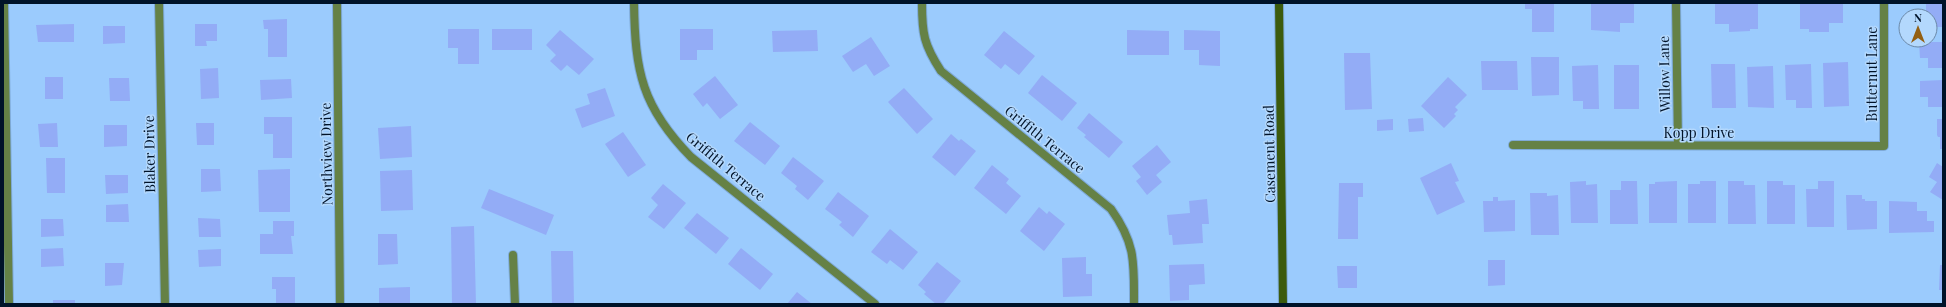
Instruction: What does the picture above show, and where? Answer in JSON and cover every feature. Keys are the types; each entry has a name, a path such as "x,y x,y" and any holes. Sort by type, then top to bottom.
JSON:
{"street":[{"path":"4,3 9,304"},
{"name":"Blaker Drive","path":"159,3 165,304"},
{"name":"Northview Drive","path":"337,3 340,304"},
{"name":"Griffith Terrace","path":"634,3 636,55 643,84 655,113 670,136 691,157 875,304"},
{"name":"Griffith Terrace","path":"922,3 922,29 928,51 941,71 1111,210 1124,227 1132,250 1134,304"},
{"name":"Casement Road","path":"1279,3 1283,304"},
{"name":"Willow Lane","path":"1676,3 1678,145"},
{"name":"Butternut Lane","path":"1884,3 1884,146"},
{"name":"Kopp Drive","path":"1513,145 1884,146"},
{"path":"513,255 515,304"}],"building":[{"path":"1525,3 1554,3 1554,32 1532,32 1532,9 1525,9"},
{"path":"1591,3 1634,3 1634,23 1620,23 1620,32 1591,30"},
{"path":"1758,3 1758,29 1729,32 1729,24 1715,24 1715,4"},
{"path":"1800,3 1843,4 1843,23 1829,23 1829,32 1809,32 1809,29 1800,29"},
{"path":"1926,3 1943,3 1943,27 1938,27 1938,8 1926,8"},
{"path":"287,19 287,57 268,57 268,29 264,29 263,20"},
{"path":"74,24 74,42 38,42 36,25"},
{"path":"195,24 217,24 217,41 206,41 207,46 195,46"},
{"path":"103,26 125,26 125,43 103,44"},
{"path":"448,29 479,29 479,64 458,64 458,48 448,48"},
{"path":"492,29 532,29 532,50 492,50"},
{"path":"680,29 713,29 713,50 697,50 697,60 680,60"},
{"path":"560,30 594,59 579,75 567,65 561,71 550,61 556,55 546,45"},
{"path":"817,30 818,51 773,52 772,31"},
{"path":"1127,30 1169,31 1169,55 1127,55"},
{"path":"1184,30 1220,31 1220,66 1199,65 1199,50 1184,50"},
{"path":"1004,31 1035,56 1019,75 1005,64 1001,69 984,55"},
{"path":"871,37 890,66 874,76 866,64 853,72 842,56"},
{"path":"1938,42 1943,42 1943,68 1928,68 1928,58 1920,58 1919,48 1938,48"},
{"path":"1344,53 1370,53 1372,109 1345,110"},
{"path":"1531,57 1559,57 1559,95 1532,96"},
{"path":"1481,61 1517,61 1518,90 1482,90"},
{"path":"1848,62 1849,106 1824,107 1823,63"},
{"path":"1711,64 1735,64 1736,108 1712,108"},
{"path":"1811,64 1812,108 1796,108 1796,100 1786,100 1785,65"},
{"path":"1598,65 1599,109 1583,109 1583,101 1573,101 1572,66"},
{"path":"1614,65 1639,65 1639,109 1614,109"},
{"path":"1773,66 1774,108 1748,107 1747,67"},
{"path":"218,68 219,98 201,99 200,69"},
{"path":"1042,75 1077,103 1062,121 1028,93"},
{"path":"715,76 738,105 720,119 707,103 703,107 693,94"},
{"path":"45,77 63,77 63,99 45,99"},
{"path":"1448,77 1467,95 1455,107 1458,110 1454,114 1456,116 1444,128 1421,106"},
{"path":"109,78 129,78 130,101 110,101"},
{"path":"291,79 292,98 261,100 260,80"},
{"path":"1943,80 1943,107 1928,107 1928,97 1920,97 1920,81"},
{"path":"605,88 615,116 582,128 575,109 590,104 587,94"},
{"path":"904,88 933,119 917,134 888,102"},
{"path":"1089,113 1123,142 1109,158 1084,137 1086,135 1077,128"},
{"path":"264,117 292,117 292,158 273,158 273,134 264,134"},
{"path":"1423,118 1424,131 1409,132 1408,119"},
{"path":"1393,119 1393,130 1377,131 1377,120"},
{"path":"1937,119 1943,119 1943,149 1940,149 1940,137 1937,135"},
{"path":"750,122 780,146 765,165 734,141"},
{"path":"57,123 58,147 40,147 38,124"},
{"path":"196,123 214,123 214,145 197,145"},
{"path":"104,125 127,125 127,146 104,147"},
{"path":"411,126 412,157 380,159 378,128"},
{"path":"623,132 646,165 628,177 605,144"},
{"path":"951,134 959,141 961,139 976,151 955,176 932,157"},
{"path":"1157,145 1171,162 1156,175 1162,182 1147,195 1136,181 1141,177 1132,166"},
{"path":"793,157 824,181 808,200 795,189 797,186 781,173"},
{"path":"46,158 65,158 65,193 47,193"},
{"path":"1451,163 1459,181 1455,182 1465,202 1437,215 1420,178"},
{"path":"1937,163 1943,167 1943,200 1930,192 1937,182 1929,177"},
{"path":"992,165 1009,179 1006,183 1021,196 1006,214 974,188"},
{"path":"201,169 220,169 221,191 201,192"},
{"path":"290,169 290,212 259,212 258,170"},
{"path":"412,170 413,210 381,211 380,171"},
{"path":"105,175 128,175 128,193 106,194"},
{"path":"1586,181 1586,185 1597,184 1598,223 1571,223 1570,182"},
{"path":"1621,181 1637,181 1638,224 1610,224 1610,190 1621,190"},
{"path":"1677,181 1677,223 1649,223 1649,184 1655,184 1655,182"},
{"path":"1700,181 1716,181 1716,223 1688,223 1688,184 1700,184"},
{"path":"1728,181 1744,181 1744,185 1755,185 1756,224 1728,224"},
{"path":"1767,181 1783,181 1783,185 1795,185 1795,224 1767,224"},
{"path":"1818,181 1834,181 1834,227 1807,227 1806,189 1818,189"},
{"path":"1339,183 1363,183 1363,197 1358,197 1358,239 1338,239"},
{"path":"663,184 686,203 664,229 648,217 658,205 651,198"},
{"path":"489,189 554,215 546,235 481,208"},
{"path":"838,192 869,216 853,237 839,225 842,222 825,209"},
{"path":"1530,193 1547,193 1547,196 1558,195 1559,235 1531,235"},
{"path":"1846,195 1862,195 1862,199 1865,199 1865,201 1877,201 1877,229 1847,230"},
{"path":"1493,197 1498,197 1498,201 1515,200 1515,231 1484,232 1483,201 1493,201"},
{"path":"1207,199 1209,224 1202,224 1203,243 1173,245 1172,235 1169,235 1167,215 1190,213 1189,201"},
{"path":"1889,201 1917,202 1917,211 1927,211 1927,221 1934,221 1934,232 1889,233"},
{"path":"128,204 129,222 106,222 106,205"},
{"path":"1039,207 1047,214 1049,211 1065,224 1044,251 1020,231"},
{"path":"697,213 729,238 716,254 684,228"},
{"path":"198,218 220,219 221,237 199,237"},
{"path":"41,219 63,219 64,236 41,237"},
{"path":"273,221 294,221 294,236 291,236 293,254 260,254 260,234 273,234"},
{"path":"474,226 476,304 452,304 451,227"},
{"path":"890,229 918,252 903,270 890,260 887,264 871,252"},
{"path":"378,234 397,234 398,264 378,265"},
{"path":"63,248 64,266 41,267 41,249"},
{"path":"741,248 773,274 760,290 728,264"},
{"path":"221,249 221,266 199,267 198,250"},
{"path":"551,251 573,251 574,304 552,304"},
{"path":"1086,257 1086,274 1092,274 1092,296 1063,297 1062,258"},
{"path":"1488,260 1505,260 1505,285 1488,286"},
{"path":"937,262 961,281 943,304 936,304 924,294 926,292 918,285"},
{"path":"105,263 124,263 122,285 105,286"},
{"path":"1204,264 1205,284 1189,285 1189,300 1170,301 1169,265"},
{"path":"1940,265 1943,265 1943,290 1939,290"},
{"path":"1337,266 1357,266 1357,288 1338,288"},
{"path":"272,277 295,277 295,304 276,304 276,289 272,289"},
{"path":"410,287 410,304 379,304 379,288"},
{"path":"797,292 812,304 787,304"},
{"path":"53,300 75,300 75,304 53,304"}]}
